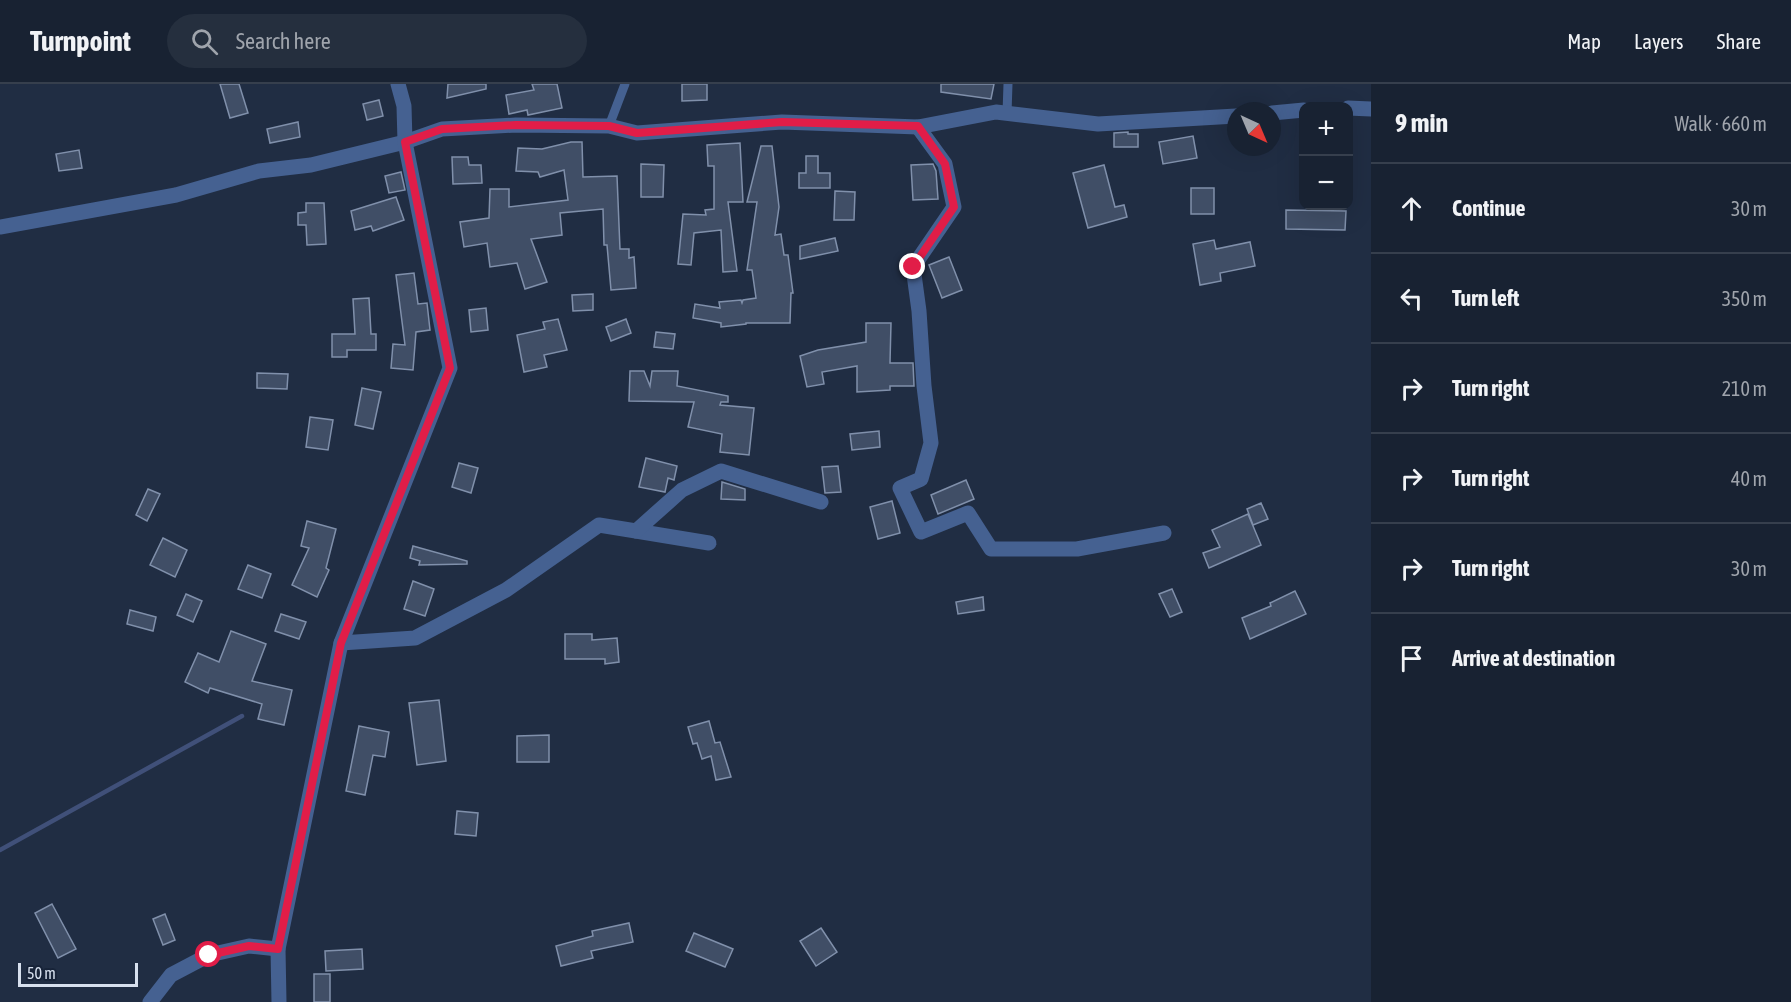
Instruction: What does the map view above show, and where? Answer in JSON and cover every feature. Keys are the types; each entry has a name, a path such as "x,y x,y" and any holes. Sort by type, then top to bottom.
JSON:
{"street":[{"path":"279,1002 278,949 341,643 450,368 405,142 404,106 398,84"},
{"path":"1353,108 1371,109"},
{"path":"1281,112 1299,110"},
{"path":"0,227 176,195 259,171 310,165 405,142 442,129 516,125 609,126 637,133 782,122 918,126 996,112 1098,124 1227,117"},
{"path":"918,126 945,164 954,207 913,267 931,443 921,479 900,488 921,532 968,513 991,549 1077,549 1164,533"},
{"path":"636,531 682,490 721,471 821,502"},
{"path":"341,643 415,638 506,590 598,525 709,543"},
{"path":"150,1002 171,975 209,955 249,946 278,949"}],"lane":[{"path":"609,126 625,84"},
{"path":"1007,113 1008,84"}],"building":[{"path":"220,84 239,84 248,113 230,118"},
{"path":"448,84 486,84 486,89 447,98"},
{"path":"532,84 557,84 562,108 528,115 527,110 509,114 506,95 534,90"},
{"path":"682,84 707,84 707,100 682,101"},
{"path":"941,84 994,84 991,99 941,92"},
{"path":"379,100 383,116 367,120 363,104"},
{"path":"298,122 300,137 270,143 267,129"},
{"path":"1128,132 1128,134 1138,134 1138,147 1114,147 1114,133"},
{"path":"1193,136 1197,158 1163,164 1159,142"},
{"path":"571,142 582,142 583,177 617,176 620,249 629,249 629,258 634,257 636,288 611,290 607,245 604,245 603,209 560,213 562,235 531,239 547,282 525,289 517,263 490,267 487,243 464,247 460,222 489,218 490,189 509,189 509,207 568,200 564,170 540,177 538,172 516,171 518,148 542,149"},
{"path":"740,143 743,202 728,202 737,271 723,272 721,230 694,233 691,265 678,264 683,214 706,215 705,210 714,209 714,166 708,166 707,145"},
{"path":"761,146 772,146 779,207 775,235 781,234 784,255 788,255 793,293 791,293 790,323 746,323 721,327 721,323 693,318 695,304 720,308 719,302 741,300 742,303 743,300 756,298 752,270 747,270 757,202 747,202"},
{"path":"79,150 82,168 59,171 56,154"},
{"path":"806,156 818,156 818,173 830,173 830,188 799,188 799,173 806,173"},
{"path":"452,157 468,157 469,165 481,165 482,183 453,184"},
{"path":"641,164 664,165 663,197 641,197"},
{"path":"933,164 936,171 938,199 913,200 911,165"},
{"path":"1104,165 1115,207 1124,205 1127,217 1088,228 1073,173"},
{"path":"401,172 405,190 389,193 385,176"},
{"path":"1191,188 1214,188 1214,214 1191,214"},
{"path":"835,191 855,192 854,220 834,220"},
{"path":"396,197 404,220 373,231 371,226 355,230 351,211"},
{"path":"306,203 324,203 326,244 307,245 306,225 298,225 298,213 306,212"},
{"path":"1286,210 1346,211 1345,230 1286,229"},
{"path":"835,238 838,251 800,259 800,246"},
{"path":"1214,240 1216,249 1250,242 1255,266 1220,273 1221,281 1200,285 1193,244"},
{"path":"949,257 962,290 942,298 929,265"},
{"path":"414,273 418,304 427,303 430,330 416,332 413,370 391,368 393,344 405,345 396,275"},
{"path":"593,294 593,310 573,311 572,295"},
{"path":"369,298 371,334 376,334 376,350 347,350 347,357 332,357 332,334 355,334 353,299"},
{"path":"486,308 488,330 471,332 469,310"},
{"path":"558,319 567,350 544,355 547,367 524,372 517,335 545,329 543,322"},
{"path":"626,319 631,333 611,341 606,327"},
{"path":"866,323 891,323 890,363 913,363 914,386 890,386 890,390 857,392 857,366 822,372 824,384 807,387 800,356 818,350 866,342"},
{"path":"656,332 675,334 673,349 654,347"},
{"path":"630,371 644,371 650,386 652,371 678,371 677,386 728,396 728,402 721,402 720,405 754,408 749,455 720,452 722,434 688,427 694,402 629,401"},
{"path":"257,373 288,374 287,389 257,388"},
{"path":"362,388 381,392 373,429 355,425"},
{"path":"310,417 333,420 328,450 306,447"},
{"path":"879,431 880,447 852,450 850,434"},
{"path":"646,458 677,466 674,480 668,478 665,492 639,487"},
{"path":"459,463 478,468 471,493 452,487"},
{"path":"838,466 841,492 825,493 822,467"},
{"path":"966,480 974,499 938,514 931,495"},
{"path":"722,482 745,489 745,500 721,499"},
{"path":"148,489 160,494 147,521 136,515"},
{"path":"892,501 900,533 878,539 870,507"},
{"path":"1261,503 1268,519 1253,525 1247,509"},
{"path":"1248,514 1261,545 1209,568 1203,553 1220,547 1212,530"},
{"path":"307,521 336,529 326,568 329,570 317,597 292,585 309,548 301,546"},
{"path":"163,538 187,550 175,577 150,565"},
{"path":"413,546 467,561 467,564 419,565 420,561 410,558"},
{"path":"248,565 271,574 262,598 238,589"},
{"path":"413,581 434,589 425,616 404,609"},
{"path":"1172,589 1182,612 1170,617 1159,594"},
{"path":"1295,591 1306,614 1250,639 1242,618 1271,606 1270,603"},
{"path":"186,594 202,601 193,622 177,615"},
{"path":"983,597 984,610 958,614 956,602"},
{"path":"130,610 156,617 153,631 127,624"},
{"path":"281,614 306,622 299,639 275,631"},
{"path":"231,631 266,644 252,681 292,690 284,725 258,719 262,704 210,688 208,693 185,682 198,653 219,662"},
{"path":"565,634 592,634 592,640 617,638 619,662 605,664 605,659 565,659"},
{"path":"439,700 446,761 417,765 409,703"},
{"path":"709,721 715,743 720,742 731,777 716,780 711,756 702,759 697,743 693,744 688,727"},
{"path":"359,726 389,732 385,757 373,755 365,795 346,791"},
{"path":"549,735 549,762 517,762 517,736"},
{"path":"457,811 478,813 476,836 455,834"},
{"path":"52,904 76,949 58,958 35,913"},
{"path":"165,914 175,940 163,945 153,919"},
{"path":"629,923 633,942 591,951 593,958 561,966 556,946 593,936 592,931"},
{"path":"821,928 837,952 816,966 800,941"},
{"path":"694,933 733,949 725,967 686,951"},
{"path":"362,949 363,969 326,971 325,951"},
{"path":"314,974 330,974 330,1002 314,1002"}],"waterway":[{"path":"0,850 242,716"}],"route":[{"path":"209,955 249,946 278,949 341,643 450,368 405,142 442,129 516,125 609,126 637,133 782,122 918,126 945,164 954,207 913,267"}]}
